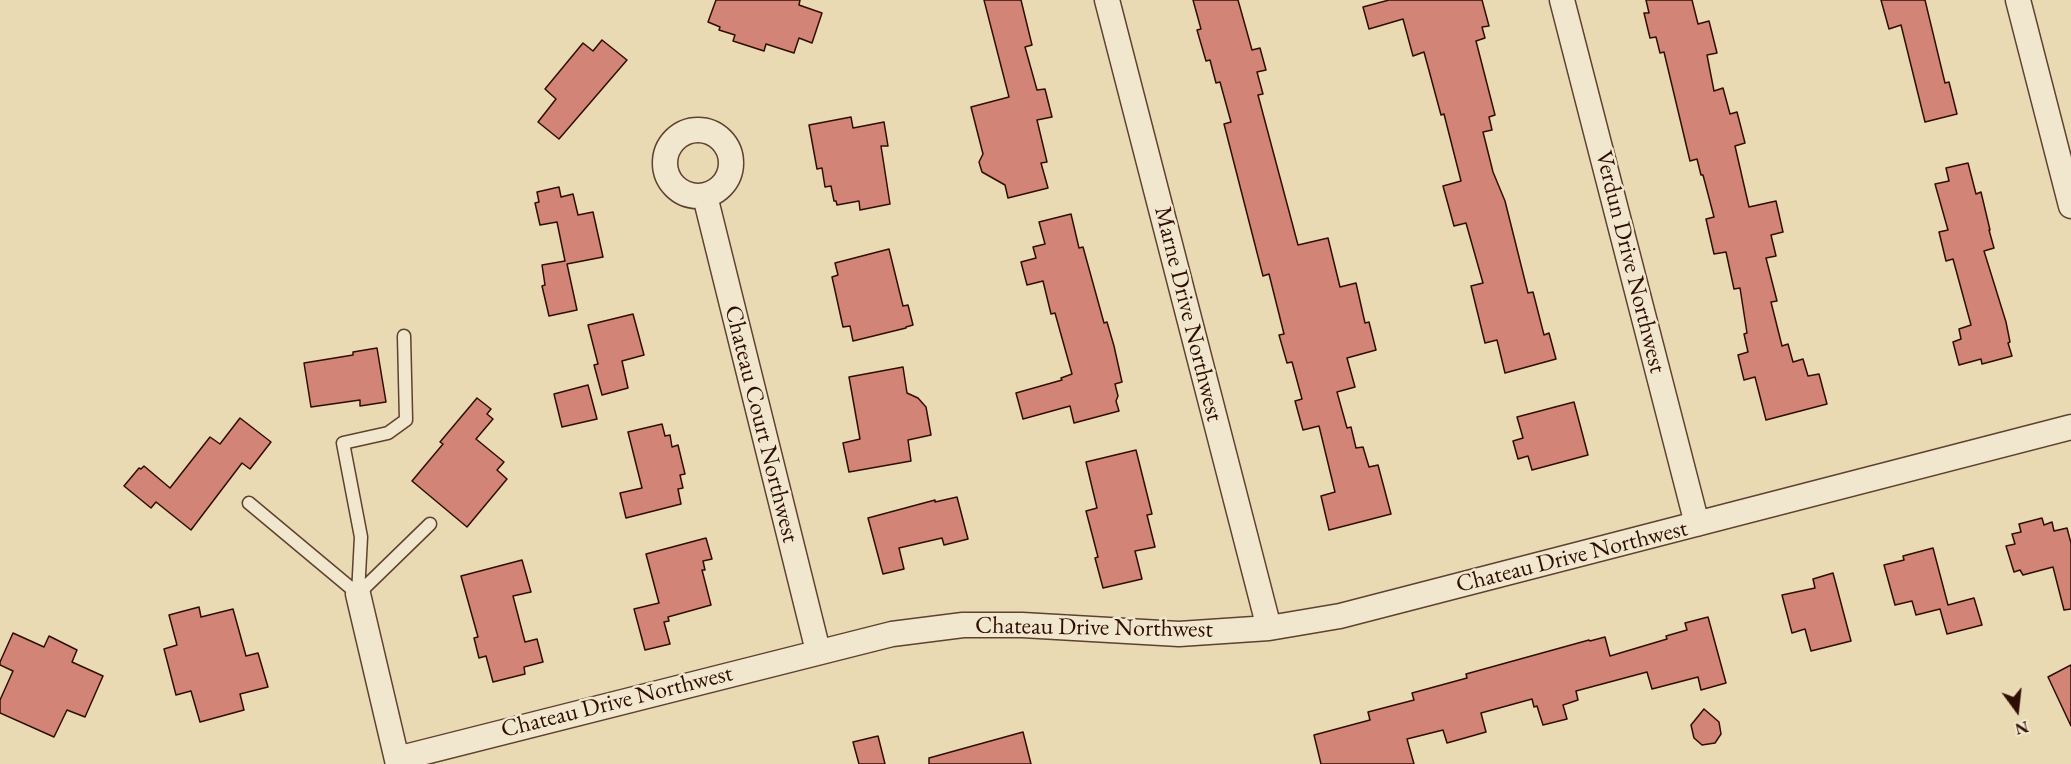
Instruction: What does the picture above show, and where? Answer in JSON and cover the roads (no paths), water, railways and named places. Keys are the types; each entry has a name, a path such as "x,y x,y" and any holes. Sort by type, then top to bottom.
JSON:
{"street":[{"name":"Marne Drive Northwest","path":"1107,0 1269,628"},
{"name":"Verdun Drive Northwest","path":"1562,0 1697,524"},
{"path":"2018,0 2071,206"},
{"name":"Chateau Court Northwest","path":"705,196 818,651"},
{"name":"Chateau Drive Northwest","path":"397,761 818,651 892,634 963,625 1022,625 1179,634 1269,628 1340,616 2071,428"},
{"path":"358,594 397,761"}],"lane":[{"path":"358,594 361,537 343,443 388,432 406,420 404,336"},
{"path":"249,503 358,594"},
{"path":"358,594 430,524"}]}
